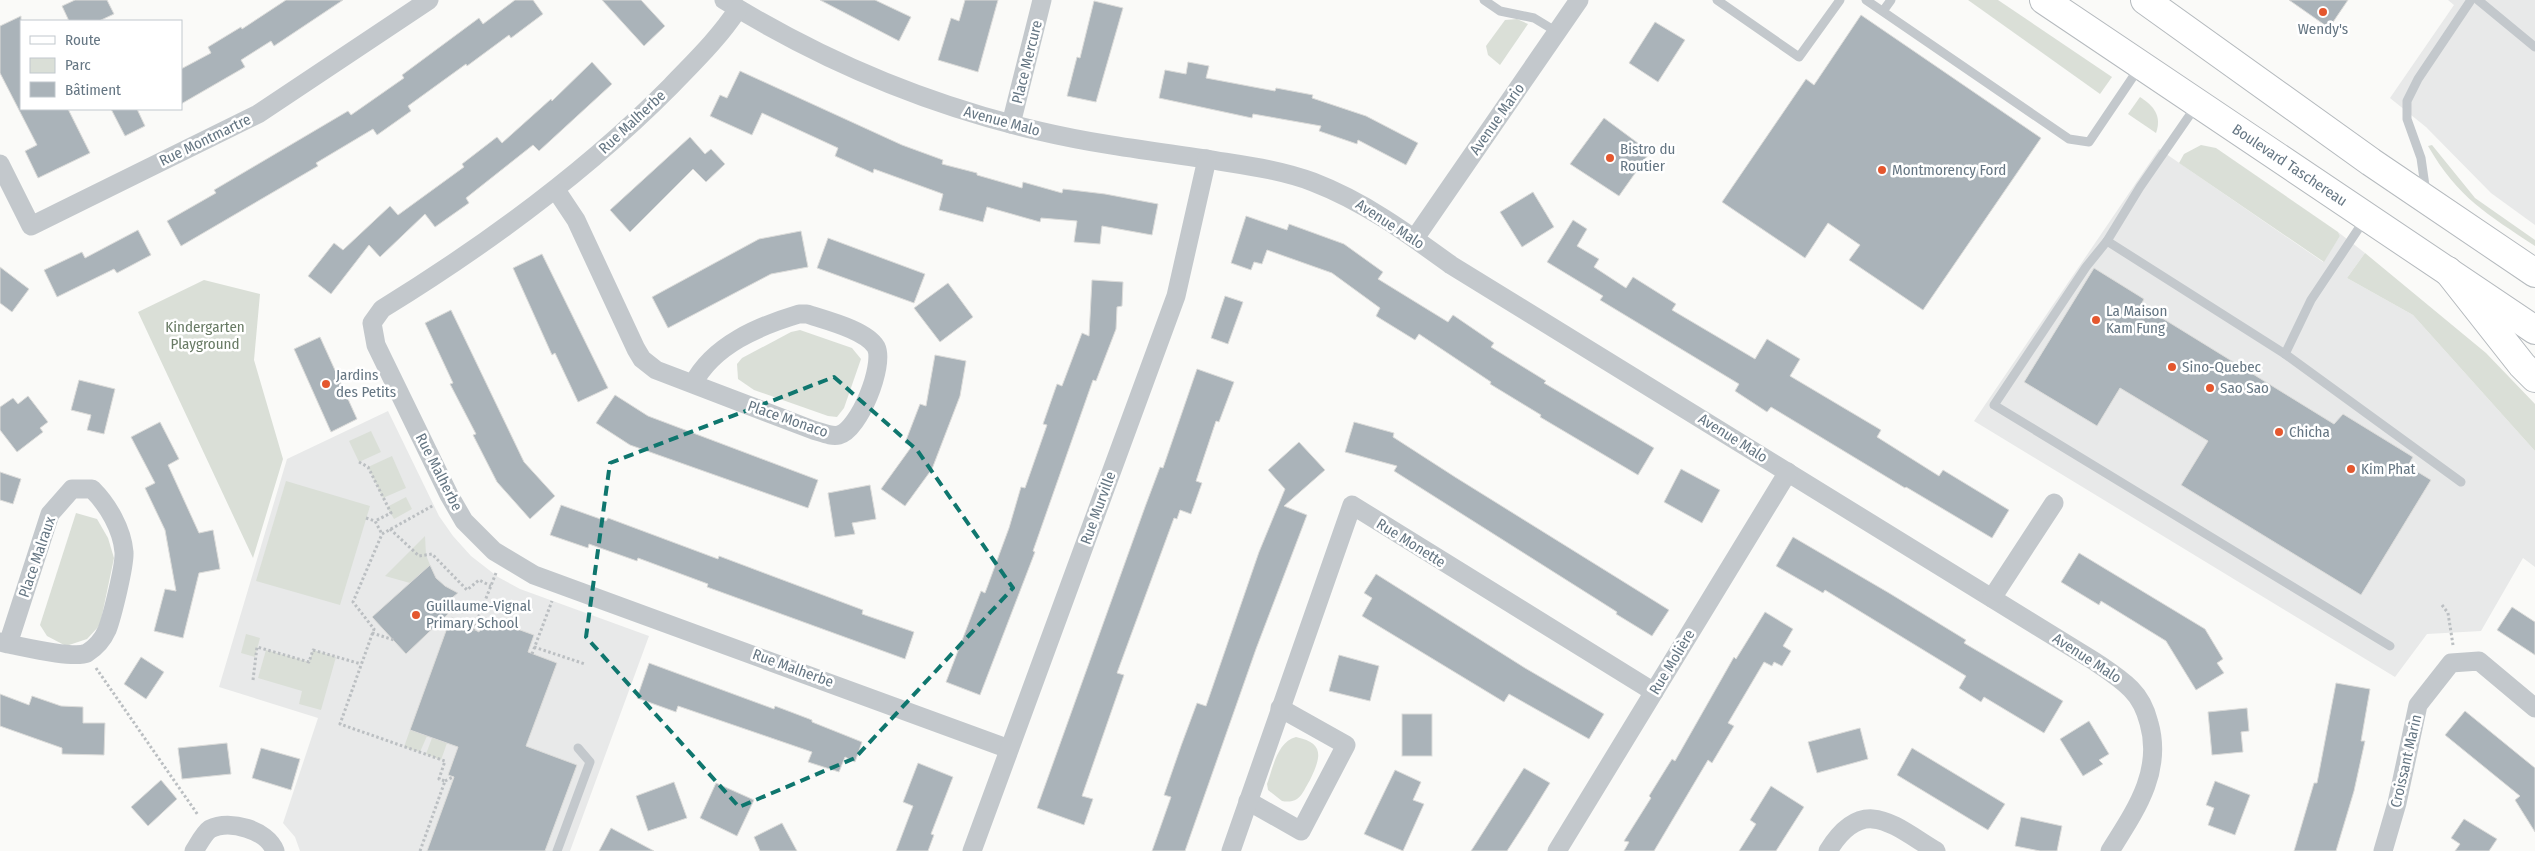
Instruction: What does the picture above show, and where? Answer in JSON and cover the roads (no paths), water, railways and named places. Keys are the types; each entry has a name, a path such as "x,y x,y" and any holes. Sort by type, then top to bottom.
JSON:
{"main road":[{"name":"Boulevard Taschereau","path":"2044,0 2535,330"},
{"path":"2145,0 2333,136 2535,273"},
{"path":"2448,271 2522,365 2535,378"}],"street":[{"name":"Rue Montmartre","path":"0,164 32,226 258,114 429,0"},
{"name":"Place Mercure","path":"1011,124 1042,0"},
{"name":"Avenue Mario","path":"1414,238 1579,0"},
{"name":"Avenue Malo","path":"731,5 812,49 918,95 1011,124 1104,144 1266,168 1311,182 1378,212 1451,265 1992,598 2122,681 2132,690 2147,716 2154,746 2154,762 2150,777 2133,814 2110,851"},
{"name":"Rue Malherbe","path":"731,5 720,34 652,104 556,190 469,253 382,309 372,323 372,332 383,359 449,495 472,531 494,551 534,574 1009,749"},
{"name":"Rue Murville","path":"972,851 1176,296 1207,160"},
{"name":"Place Monaco","path":"556,190 576,220 642,359 656,370 813,430 838,435 848,431 860,416 877,369 879,356 875,347 859,333 807,314 799,314 752,333 720,350 708,360 693,384"},
{"name":"Rue Molière","path":"1557,851 1788,472"},
{"name":"Place Malraux","path":"72,489 92,489 104,501 121,535 124,554 107,630 97,645 86,654 63,654 4,643 50,514 72,489"},
{"path":"1992,598 2054,503"},
{"name":"Rue Monette","path":"1231,851 1352,505 1654,692"},
{"name":"Croissant Marin","path":"2383,851 2397,803 2418,705 2451,663 2479,661 2535,708"},
{"path":"1248,801 1301,831 1346,745 1280,708"},
{"path":"1828,851 1848,825 1870,818 1881,819 1936,851"},
{"path":"194,851 208,830 223,825 262,834 275,851"}],"lane":[{"path":"1484,0 1500,11 1534,18 1557,32"},
{"path":"1717,0 1799,57 1840,0"},
{"path":"1866,0 2069,140 2089,142 2141,66"},
{"path":"1883,11 1891,0"},
{"path":"2426,198 2421,158 2407,119 2407,101 2418,79 2471,0"},
{"path":"2478,0 2535,46"},
{"path":"2197,104 2140,187 2107,241 2086,267 1994,405 2390,646"},
{"path":"2285,354 2311,300 2366,216"},
{"path":"2107,241 2285,354 2461,482"},
{"path":"557,851 590,762 578,748"}],"place":[{"name":"Wendy's","path":"2323,12"},
{"name":"Bistro du Routier","path":"1610,158"},
{"name":"Montmorency Ford","path":"1882,170"},
{"name":"La Maison Kam Fung","path":"2096,320"},
{"name":"Sino-Quebec","path":"2172,367"},
{"name":"Jardins des Petits","path":"326,384"},
{"name":"Sao Sao","path":"2210,388"},
{"name":"Chicha","path":"2279,432"},
{"name":"Kim Phat","path":"2351,469"},
{"name":"Guillaume-Vignal Primary School","path":"416,615"}],"park label":[{"name":"Kindergarten Playground","path":"205,336"}]}
